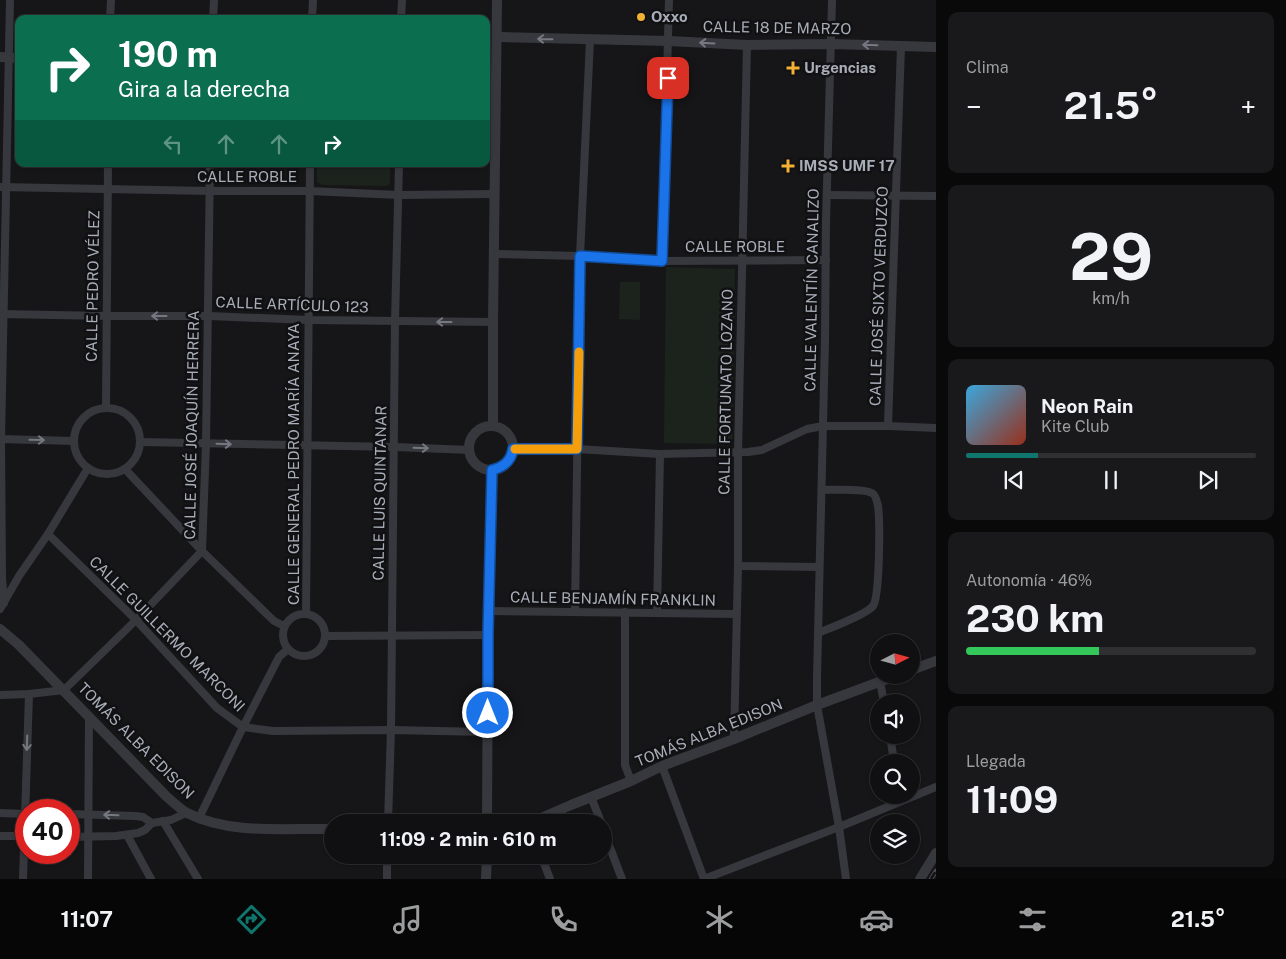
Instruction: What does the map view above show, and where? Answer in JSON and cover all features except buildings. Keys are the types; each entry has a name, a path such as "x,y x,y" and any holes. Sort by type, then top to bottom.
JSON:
{"street":[{"path":"2,606 3,187 10,0"},
{"path":"110,15 111,0"},
{"path":"213,15 214,0"},
{"path":"312,15 313,0"},
{"path":"401,15 402,0"},
{"path":"493,426 494,194 491,67 497,37 497,0"},
{"path":"662,261 669,0"},
{"name":"CALLE VALENTÍN CANALIZO","path":"832,0 817,705 839,827 846,879"},
{"name":"CALLE 18 DE MARZO","path":"497,37 936,47"},
{"path":"574,612 580,256 590,40"},
{"name":"CALLE FORTUNATO LOZANO","path":"734,739 738,566 738,453 748,44"},
{"name":"CALLE JOSÉ SIXTO VERDUZCO","path":"888,426 901,46"},
{"name":"CALLE PEDRO VÉLEZ","path":"106,408 108,167"},
{"name":"CALLE JOSÉ JOAQUÍN HERRERA","path":"64,690 136,620 202,551 209,316 210,167"},
{"name":"CALLE GENERAL PEDRO MARÍA ANAYA","path":"306,614 310,167"},
{"name":"CALLE LUIS QUINTANAR","path":"388,814 399,167"},
{"name":"CALLE ROBLE","path":"3,187 309,191 399,195 494,194"},
{"path":"828,195 936,196"},
{"name":"CALLE ROBLE","path":"494,254 580,256 662,261 826,260"},
{"name":"CALLE ARTÍCULO 123","path":"2,314 493,322"},
{"path":"106,408 116,409 126,414 134,422 139,432 140,442 139,450 131,464 116,473 106,474 96,473 88,468 77,456 74,441 75,431 80,422 91,412 106,408"},
{"path":"488,426 493,426 506,431 510,436 513,449 510,459 506,463 498,469 492,470 475,462 470,450 471,439 478,431 488,426"},
{"path":"513,449 577,449 660,454 738,453 762,450 807,429 823,426 936,428"},
{"path":"1,440 74,441"},
{"path":"140,442 470,450"},
{"path":"657,613 660,454"},
{"path":"2,606 88,468"},
{"path":"125,469 202,551 274,621 284,626"},
{"path":"487,814 488,635 492,470"},
{"path":"818,633 857,616 872,607 878,591 878,505 875,497 872,493 822,490"},
{"name":"CALLE GUILLERMO MARCONI","path":"48,534 136,620 217,708 243,728 273,732 391,730 487,732"},
{"path":"738,566 819,567"},
{"name":"CALLE BENJAMÍN FRANKLIN","path":"489,610 736,614"},
{"path":"625,612 625,766 630,781"},
{"path":"306,614 318,619 322,624 325,636 324,644 314,654 300,656 293,654 288,649 282,637 284,626 288,620 293,616 306,614"},
{"name":"TOMÁS ALBA EDISON","path":"0,629 19,644 166,796 186,812 199,818 241,828 324,829"},
{"path":"325,636 488,635"},
{"path":"199,818 279,657 288,649"},
{"path":"920,667 936,661"},
{"name":"TOMÁS ALBA EDISON","path":"551,814 662,766 875,684"},
{"path":"0,694 29,694 64,690"},
{"path":"26,799 29,694"},
{"path":"88,879 89,716"},
{"path":"662,766 704,879 839,827 888,804"},
{"path":"920,792 936,787"},
{"path":"591,797 598,814"},
{"path":"80,837 127,836 145,830 152,823 176,818 186,812"},
{"path":"0,813 15,814"},
{"path":"80,814 136,816 143,817 152,823"},
{"path":"163,821 198,879"},
{"path":"0,836 15,836"},
{"path":"127,836 151,879"},
{"path":"612,853 622,879"},
{"path":"920,879 936,853"},
{"path":"23,879 24,864"},
{"path":"387,864 387,879"},
{"path":"486,879 487,864"},
{"path":"545,864 550,879"}],"shaded area":[{"path":"317,167 390,167 390,183 387,186 322,185 317,182"},
{"path":"666,267 735,269 732,444 664,443"},
{"path":"620,282 640,282 640,320 619,319"}],"railway":[{"path":"931,879 936,871"}],"slow traffic":[{"path":"515,449 577,449 579,352"}],"place":[{"name":"Oxxo","path":"641,17"},
{"name":"Urgencias","path":"793,68"},
{"name":"IMSS UMF 17","path":"788,166"}],"route":[{"path":"488,713 492,470 498,469 506,463 510,459 513,449 577,449 580,256 662,261 668,78"}]}
